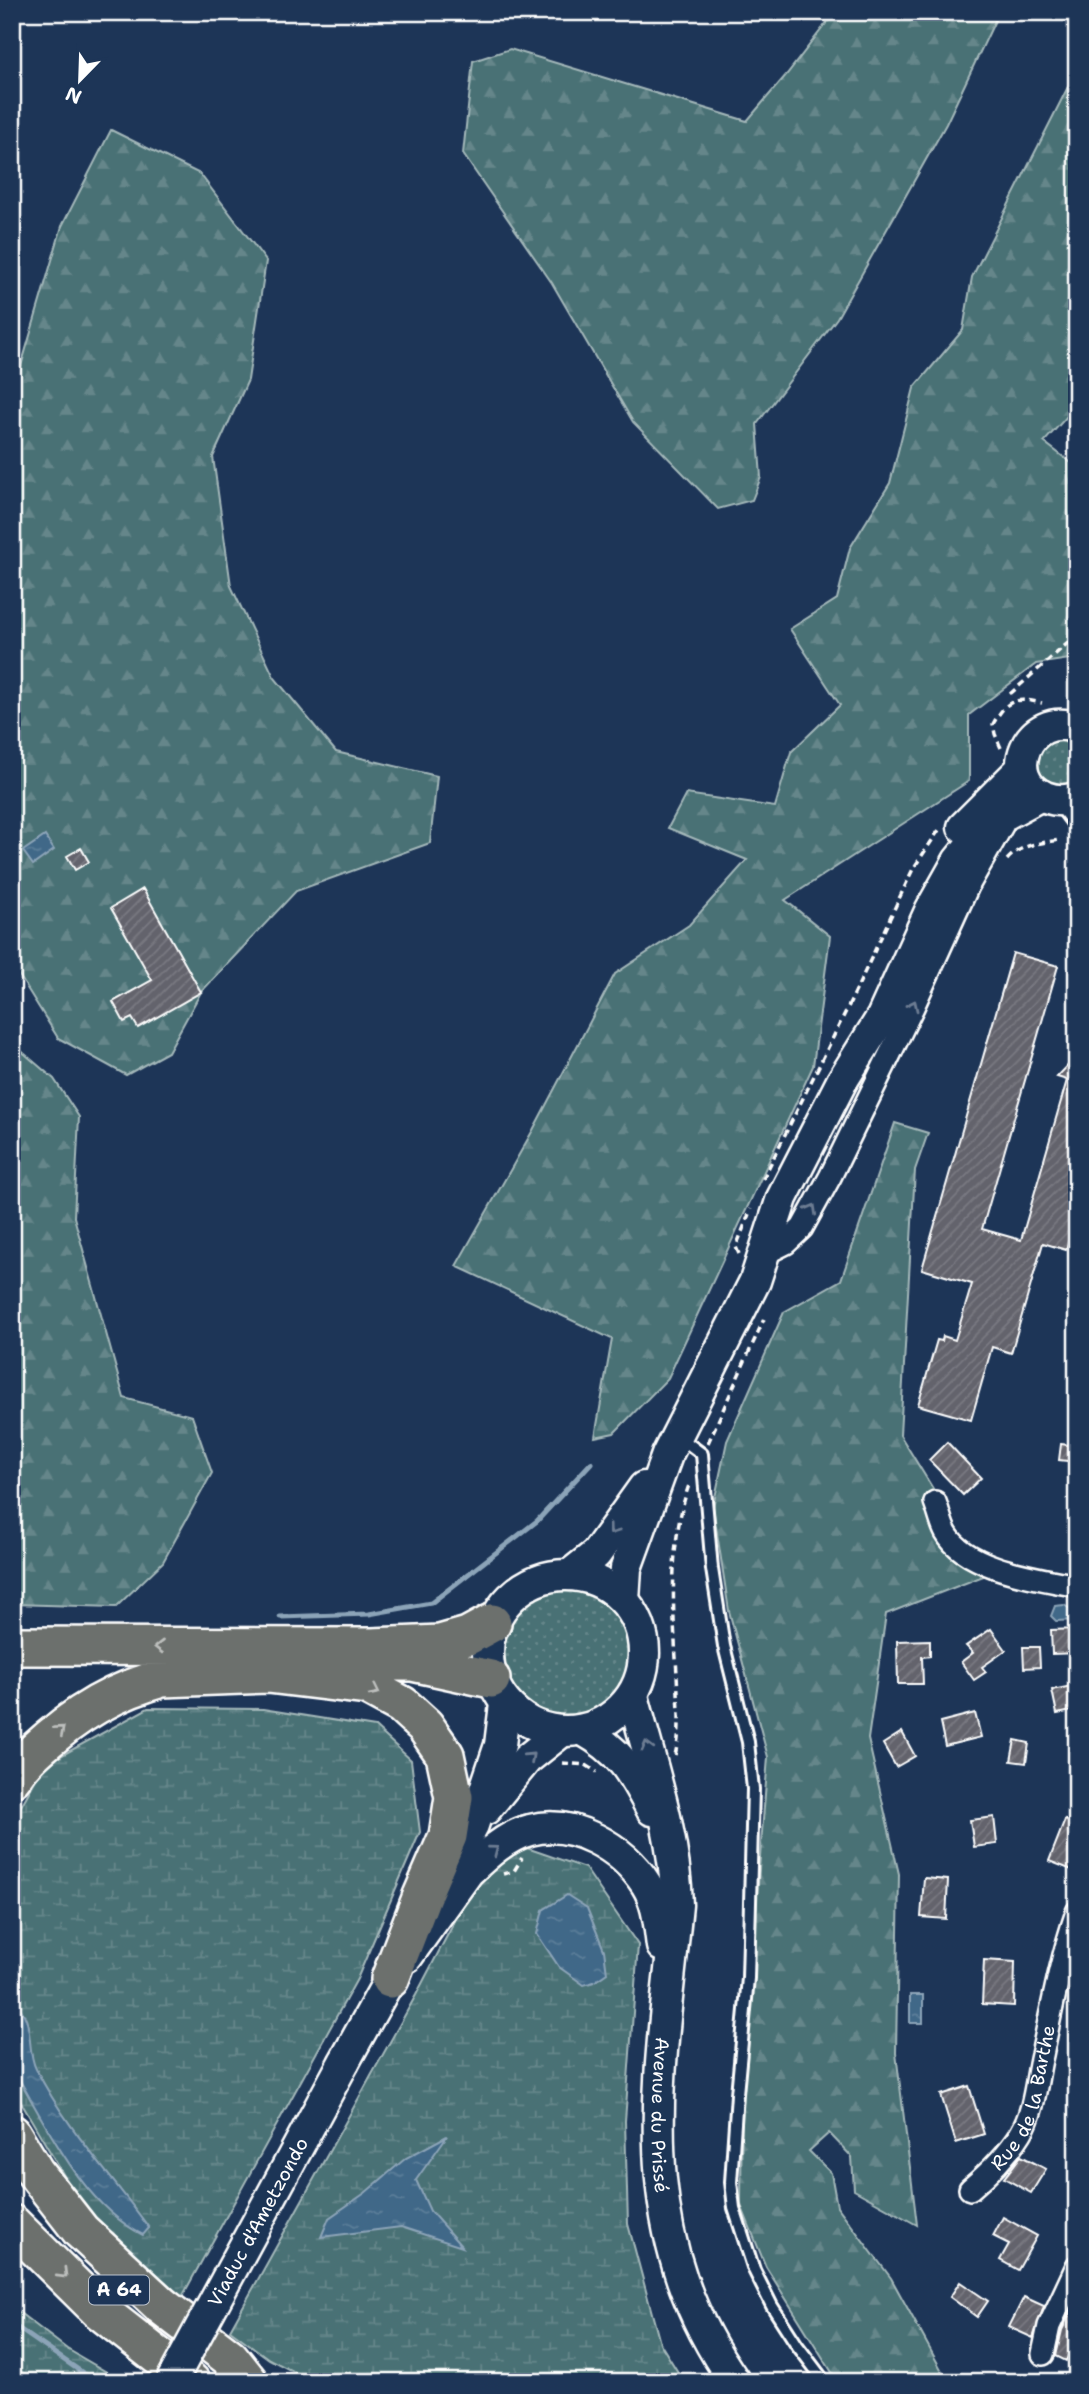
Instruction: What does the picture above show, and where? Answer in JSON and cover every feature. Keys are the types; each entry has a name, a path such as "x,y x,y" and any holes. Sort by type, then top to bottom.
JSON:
{"highway":[{"path":"12,1646 372,1647 440,1643 468,1636 492,1623"},
{"path":"12,1777 22,1762 75,1716 116,1694 162,1678 227,1662 412,1662 498,1692"},
{"path":"162,1678 268,1674 367,1686 402,1705 425,1726 445,1755 454,1797 448,1836 390,1979"},
{"path":"12,2134 35,2172 82,2231 162,2306 230,2358 249,2382"},
{"name":"A 64","path":"12,2183 68,2243 163,2328 239,2382"},
{"name":"A 64","path":"13,2225 99,2310 191,2382"}],"main road":[{"path":"1057,797 1030,786 1022,768 1023,755 1027,743 1035,733 1054,725 1076,727"},
{"path":"842,1082 856,1035 929,877 967,822 1022,768"},
{"path":"624,1600 626,1568 672,1445 743,1308 752,1255 842,1082 882,1017 931,908 958,861 995,820 1010,812 1057,797"},
{"path":"571,1574 596,1554 672,1445"},
{"path":"390,1979 473,1825 499,1745 498,1692 487,1661 487,1642 492,1623 505,1602 524,1586 546,1577 571,1574 591,1578 609,1587 624,1600 638,1622 644,1647 642,1672 633,1696 619,1712 602,1723 572,1731 527,1759 473,1825"},
{"path":"498,1692 521,1718 540,1728 572,1731"},
{"name":"Avenue du Prissé","path":"633,1696 670,1836 677,1905 658,2097 657,2141 664,2213 677,2262 701,2326 719,2360 735,2382"},
{"name":"Avenue du Prissé","path":"572,1731 601,1741 624,1761 659,1823 670,1836"},
{"path":"390,1979 468,1872 479,1861 516,1835 547,1827 569,1829 599,1841 624,1858 646,1884 658,1912 667,1995"},
{"name":"Viaduc d'Ametzondo","path":"171,2382 390,1979"}],"street":[{"path":"752,1255 786,1243 802,1228 830,1177 901,1031 968,886 1010,812"},
{"path":"935,1502 946,1534 962,1551 1013,1572 1077,1586"},
{"name":"Rue de la Barthe","path":"970,2189 1010,2148 1030,2112 1077,1912"},
{"path":"1043,2354 1049,2326 1077,2266"}],"lane":[{"path":"1057,797 1077,829"},
{"path":"672,1445 702,1454 712,1569 724,1646 748,1742 754,1789 748,1978 731,2182 734,2208 754,2270 772,2306 825,2382"}],"path":[{"path":"1010,694 1077,635"},
{"path":"763,1180 913,869 944,824"},
{"path":"1003,864 1012,854 1035,842 1059,840"},
{"path":"752,1255 736,1247 754,1202"}],"green space":[{"path":"835,12 999,12 946,124 837,318 757,424 761,477 752,500 718,509 633,422 552,283 463,154 473,61 510,49 747,121"},
{"path":"1077,69 1077,405 1044,442 1074,465 1077,496 1077,658 1036,664 969,715 969,781 785,900 830,936 813,1066 668,1378 614,1433 595,1437 612,1339 456,1266 533,1130 615,974 689,925 747,860 668,828 686,794 775,807 791,752 840,705 790,629 837,599 850,548 890,483 914,388 963,330 972,277"},
{"path":"111,130 200,174 266,261 248,380 213,457 231,586 274,677 336,752 437,776 430,843 296,891 201,992 168,1052 126,1075 58,1038 12,964 12,397 62,226"},
{"path":"1060,738 1077,756 1077,779 1067,785 1057,786 1039,774 1036,758 1045,744"},
{"path":"12,1043 54,1079 79,1117 74,1217 124,1398 192,1416 212,1473 163,1562 116,1607 12,1604"},
{"path":"895,1123 928,1133 915,1170 900,1435 986,1575 886,1614 868,1739 899,1874 896,2053 917,2225 854,2190 852,2157 829,2133 809,2151 831,2173 837,2206 891,2278 948,2382 838,2382 766,2267 741,2205 742,2083 768,1757 729,1611 713,1507 727,1441 784,1312 841,1280"},
{"path":"566,1590 590,1595 610,1609 624,1629 629,1653 624,1677 610,1697 590,1711 566,1716 542,1711 522,1697 508,1677 503,1653 508,1629 522,1609 542,1595"},
{"path":"148,1708 263,1709 375,1727 411,1760 420,1832 357,1979 182,2297 83,2208 12,2087 12,1822 44,1765"},
{"path":"521,1846 585,1868 638,1945 625,2121 628,2224 660,2343 684,2382 313,2382 269,2359 230,2330 416,1995 478,1877"},
{"path":"12,2307 67,2349 115,2377 116,2382 45,2382 12,2368"}],"water":[{"path":"45,836 54,850 33,865 23,851"},
{"path":"1064,1605 1075,1612 1075,1620 1056,1621 1051,1616 1055,1606"},
{"path":"567,1895 587,1908 604,1950 607,1973 584,1985 559,1967 537,1934 543,1910"},
{"path":"910,1995 923,1995 923,2023 910,2023"},
{"path":"12,2000 25,2016 33,2061 48,2091 149,2228 143,2235 102,2205 85,2185 54,2140 15,2072 12,2061"},
{"path":"447,2136 416,2180 430,2211 462,2247 401,2227 321,2237 329,2218 365,2193 406,2158"}],"building":[{"path":"81,848 89,862 75,870 67,856"},
{"path":"143,889 201,992 138,1028 132,1018 124,1022 113,1002 152,980 111,908"},
{"path":"1013,953 1058,966 982,1229 1021,1240 1067,1080 1057,1077 1077,1056 1077,1213 1066,1250 1043,1243 1011,1353 992,1347 971,1420 918,1405 937,1340 942,1341 943,1336 955,1340 972,1284 922,1269"},
{"path":"947,1442 981,1478 963,1495 929,1460"},
{"path":"1061,1444 1077,1446 1077,1462 1059,1460"},
{"path":"991,1629 1006,1650 982,1667 986,1672 974,1680 961,1662 973,1653 966,1646"},
{"path":"1077,1629 1077,1653 1052,1654 1051,1630"},
{"path":"930,1640 930,1656 922,1657 923,1684 898,1684 897,1641"},
{"path":"1023,1647 1039,1647 1040,1667 1024,1668"},
{"path":"1077,1685 1077,1710 1057,1714 1052,1690"},
{"path":"975,1713 981,1737 945,1746 940,1722"},
{"path":"902,1732 915,1756 896,1767 883,1744"},
{"path":"1015,1740 1029,1743 1026,1763 1011,1761"},
{"path":"994,1817 997,1844 974,1847 970,1820"},
{"path":"1065,1820 1077,1824 1077,1872 1049,1861"},
{"path":"924,1878 948,1880 946,1919 921,1917"},
{"path":"984,1960 1015,1962 1014,2006 982,2004"},
{"path":"969,2086 984,2134 956,2143 941,2095"},
{"path":"1021,2156 1046,2169 1031,2193 1004,2178"},
{"path":"1003,2217 1037,2236 1018,2270 1000,2260 1009,2244 993,2236"},
{"path":"960,2282 988,2301 977,2317 950,2297"},
{"path":"1024,2297 1044,2306 1033,2338 1009,2327"},
{"path":"1077,2298 1077,2338 1066,2361 1056,2356 1062,2330"}],"waterway":[{"path":"280,1617 369,1614 431,1603 537,1521 591,1463"},
{"path":"12,2324 96,2382"}]}
